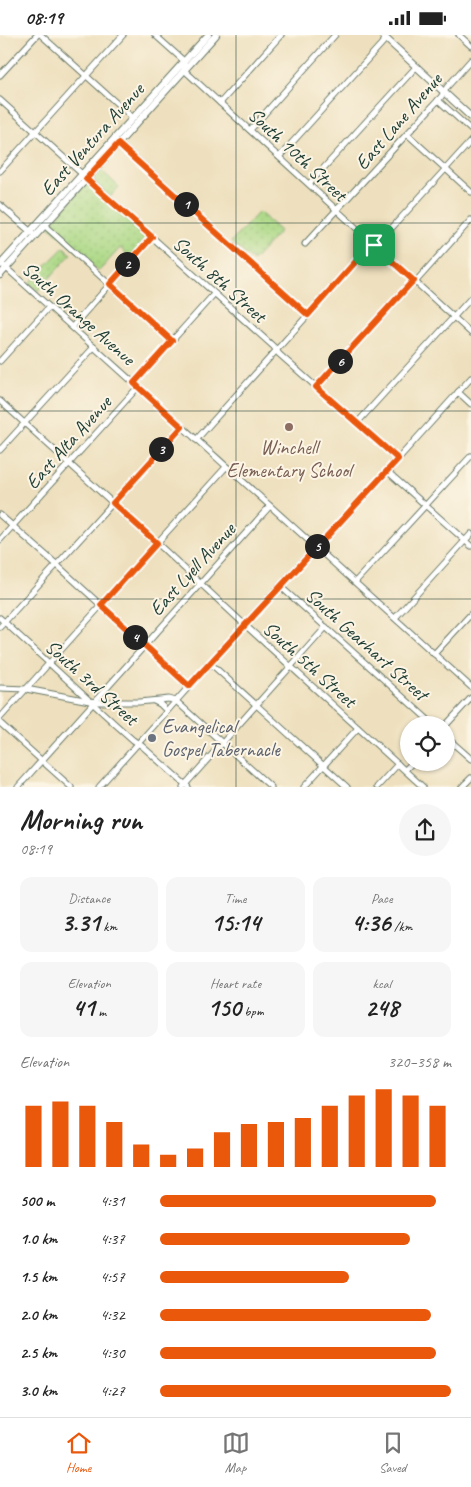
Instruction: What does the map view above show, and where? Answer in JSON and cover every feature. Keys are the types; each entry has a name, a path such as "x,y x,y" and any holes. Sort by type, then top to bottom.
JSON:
{"main road":[{"name":"East Ventura Avenue","path":"116,141 132,118 208,35"},
{"name":"East Ventura Avenue","path":"0,275 2,265 33,234 116,141 216,35"},
{"path":"384,37 471,117"},
{"name":"East Ventura Avenue","path":"33,234 44,225 84,177"}],"street":[{"path":"0,75 37,35"},
{"path":"41,35 132,118"},
{"path":"0,171 123,35"},
{"path":"155,35 184,61 184,70"},
{"path":"220,103 282,35"},
{"path":"250,130 335,35"},
{"path":"459,35 471,46"},
{"path":"279,157 384,37"},
{"name":"East Lane Avenue","path":"305,245 438,100 471,60"},
{"path":"309,183 416,67"},
{"name":"South 10th Street","path":"184,70 471,333"},
{"name":"South 8th Street","path":"0,100 276,351 398,459"},
{"path":"438,100 471,130"},
{"path":"407,134 471,192"},
{"path":"116,141 308,315"},
{"path":"196,440 366,250 389,231 471,141"},
{"path":"0,205 33,234"},
{"path":"316,387 471,220"},
{"path":"44,225 172,341"},
{"path":"72,327 152,237"},
{"name":"South Orange Avenue","path":"2,265 471,687"},
{"name":"East Alta Avenue","path":"0,540 69,464 172,341 214,295"},
{"path":"357,423 471,298"},
{"path":"0,361 49,307"},
{"path":"0,450 94,347"},
{"path":"100,786 166,711 471,378"},
{"path":"458,392 471,404"},
{"name":"South 5th Street","path":"0,401 398,764"},
{"path":"0,627 2,620 182,427"},
{"path":"355,582 471,456"},
{"path":"0,719 226,467"},
{"path":"387,471 471,546"},
{"name":"East Lyell Avenue","path":"18,787 270,506"},
{"path":"0,515 189,686"},
{"path":"395,618 471,534"},
{"name":"South Gearhart Street","path":"280,586 424,716"},
{"path":"434,654 471,614"},
{"name":"South 3rd Street","path":"2,620 185,786"},
{"path":"185,786 326,627"},
{"path":"210,663 347,787"},
{"path":"0,688 26,689 93,702 169,699 176,701 271,787"},
{"path":"454,716 471,698"},
{"path":"154,701 160,703 166,711"},
{"path":"0,723 71,787"},
{"path":"304,787 358,728"},
{"path":"455,745 471,759"},
{"path":"376,787 398,764"},
{"name":"South 5th Street","path":"405,771 423,787"},
{"path":"462,787 471,778"}],"green space":[{"path":"100,169 119,187 110,197 93,181 93,177"},
{"path":"86,184 147,237 130,257 120,248 99,271 49,226"},
{"path":"259,212 280,231 253,261 231,242"},
{"path":"64,247 71,254 38,291 29,283"}],"place":[{"name":"Winchell Elementary School","path":"289,427"},
{"name":"Evangelical Gospel Tabernacle","path":"152,738"}],"route":[{"path":"118,144 308,315 366,250 374,245 414,281 316,387 398,459 189,686 101,605 157,543 113,503 182,427 134,383 172,341 110,284 152,237 86,179 118,144"}]}
